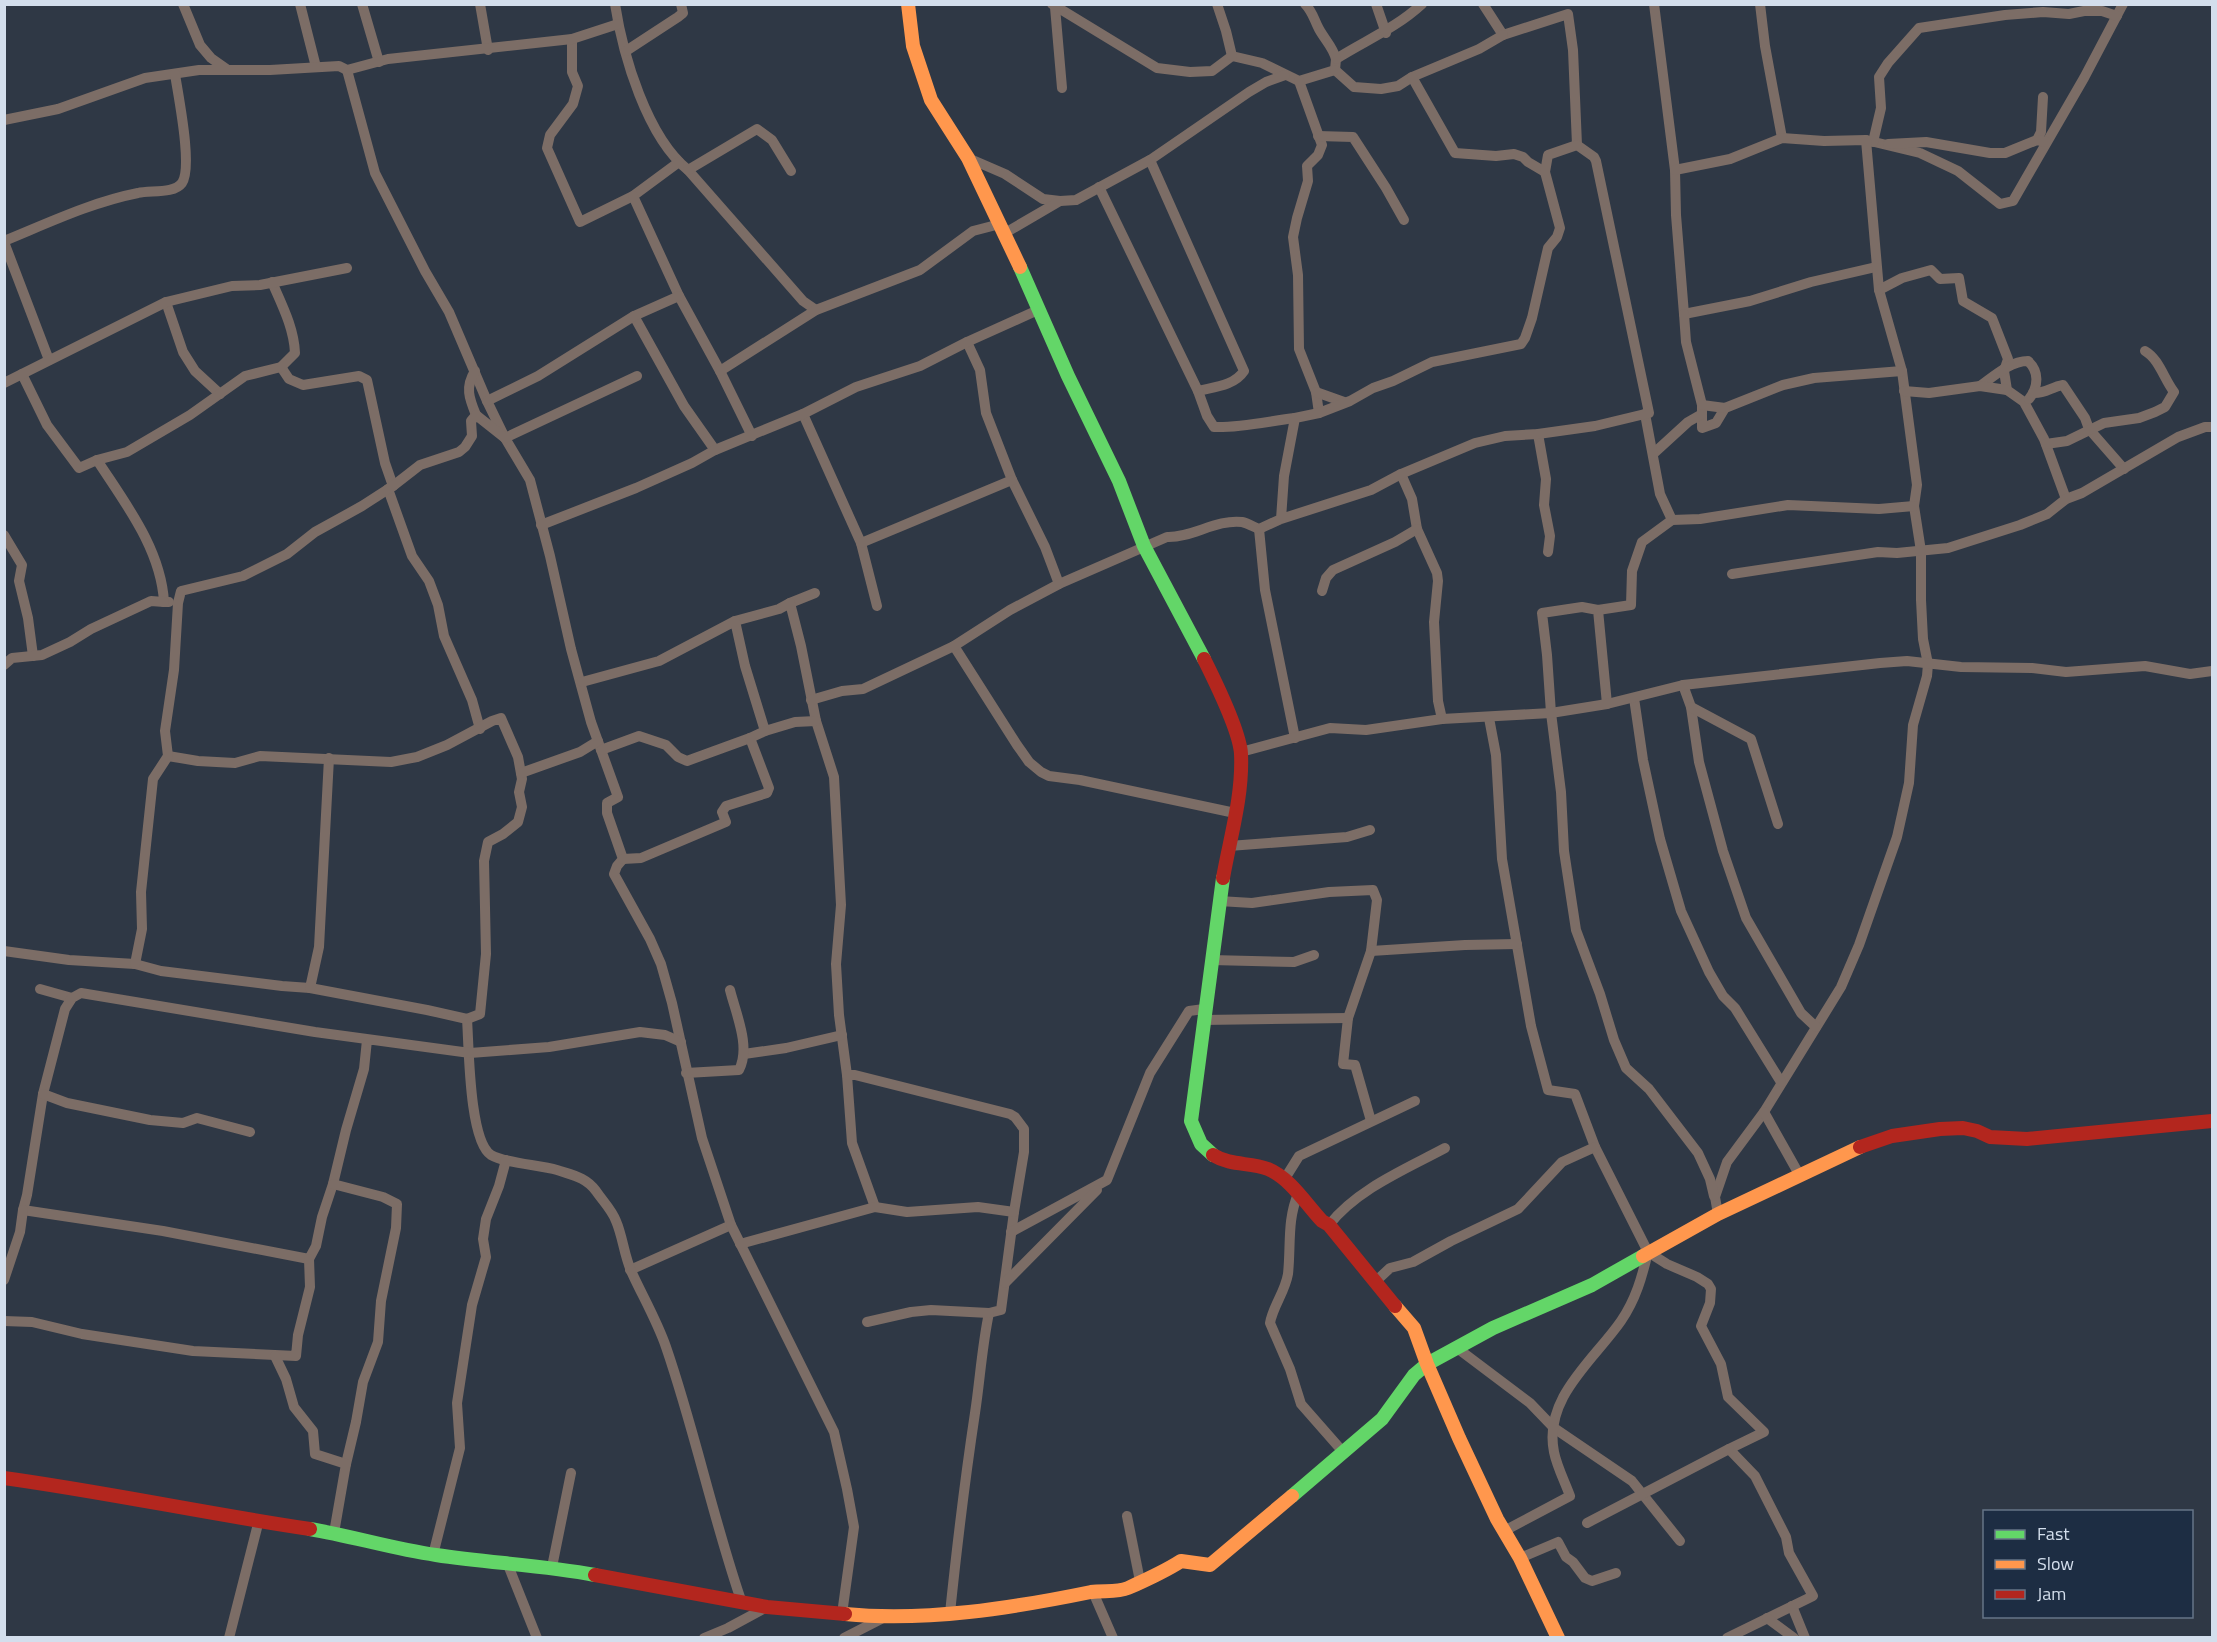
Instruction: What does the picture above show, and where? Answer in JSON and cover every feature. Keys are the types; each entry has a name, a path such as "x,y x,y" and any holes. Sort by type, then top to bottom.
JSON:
{"street":[{"path":"183,4 200,45 212,58 229,70"},
{"path":"300,4 316,68"},
{"path":"362,4 379,62"},
{"path":"480,4 488,50"},
{"path":"615,4 626,51 645,108 659,137 803,300 816,310"},
{"path":"626,51 683,13 681,4"},
{"path":"908,4 914,46 931,100 968,158 1002,228 1038,310 1119,480 1144,546 1211,673 1231,720 1240,752 1240,786 1219,901 1191,1121 1195,1135 1201,1145 1222,1160 1263,1168 1272,1171 1284,1180 1322,1221 1329,1225 1414,1328 1427,1364 1464,1448 1558,1638"},
{"path":"1217,4 1232,56"},
{"path":"1305,4 1313,12 1318,28 1334,51 1335,70"},
{"path":"1376,4 1386,33"},
{"path":"1336,59 1362,43 1386,33 1410,16 1422,4"},
{"path":"1483,4 1503,34"},
{"path":"1654,4 1675,170 1686,342 1702,410 1702,428 1716,423 1725,408"},
{"path":"1760,4 1764,46 1782,138"},
{"path":"1874,142 1920,153 1958,171 2000,204 2013,201 2042,141 2122,4"},
{"path":"1053,6 1157,68 1190,72 1212,71 1232,56"},
{"path":"1053,6 1062,88"},
{"path":"1714,1197 1727,1162 1764,1112 1816,1027 1845,976 1859,945 1897,837 1909,783 1913,725 1927,676 1928,664 1923,639 1921,551 1914,506 1917,485 1902,371 1879,290 1875,267 1874,142 1881,108 1879,77 1888,63 1919,28 2033,13 2069,14 2102,11 2117,16"},
{"path":"1335,70 1354,87 1368,89 1398,86 1412,77 1479,49 1503,34 1568,14 1573,50 1577,145"},
{"path":"4,120 58,108 145,78 200,70 339,66 347,70 379,62 437,53 488,50 572,39 618,24"},
{"path":"572,39 572,72 578,86 573,104 550,135 547,148 580,222 633,196 679,162"},
{"path":"200,45 200,70"},
{"path":"1232,56 1262,63 1299,81 1335,70"},
{"path":"347,70 375,173 425,271 449,312 487,401 505,438 530,480 571,649 618,797 607,803 607,813 623,859"},
{"path":"49,360 4,242 104,201 181,185 185,178 186,165 184,133 175,74"},
{"path":"968,158 1005,174 1043,199 1076,200 1150,160 1249,92 1285,75"},
{"path":"1412,77 1455,153 1496,156 1514,154 1524,157 1545,172"},
{"path":"1299,81 1322,145 1318,154 1307,166 1308,181 1293,237 1298,275 1299,349 1317,392 1319,413"},
{"path":"2042,141 2043,97"},
{"path":"688,170 756,129 772,140 791,171"},
{"path":"1318,136 1353,137 1404,220"},
{"path":"1675,170 1730,159 1782,138 1824,141 1926,142 1990,153 2005,153 2042,141"},
{"path":"1099,187 1198,391 1207,416 1214,427 1233,428 1249,423 1319,413 1350,401 1373,388 1432,362 1521,344 1526,338 1533,318 1548,248 1557,237 1560,228 1545,172 1548,155 1577,145"},
{"path":"811,700 842,691 863,689 954,646 1010,610 1059,584 1167,537 1177,537 1208,527 1242,522 1259,529 1281,519 1371,490 1401,474 1475,443 1505,435 1538,434 1595,426 1649,413 1601,180 1594,157 1577,145"},
{"path":"1150,160 1244,371 1239,378 1229,384 1198,391"},
{"path":"633,196 678,296 720,371 752,436"},
{"path":"720,371 816,310 920,270 973,231 1002,228 1060,201"},
{"path":"1684,314 1750,301 1811,282 1875,267"},
{"path":"4,383 166,302 232,285 260,285 347,268"},
{"path":"1879,290 1902,278 1931,270 1940,279 1959,278 1964,301 1992,318 2008,359 2004,371 2007,390"},
{"path":"22,374 47,425 80,468 97,460 127,452 190,415 245,376 281,367 295,353 295,343 288,319 272,282"},
{"path":"487,401 538,376 634,316 678,296"},
{"path":"166,302 183,352 195,371 219,394"},
{"path":"541,525 636,488 715,450 803,414 856,387 920,366 1038,310"},
{"path":"634,316 684,406 715,450"},
{"path":"967,342 980,370 986,413 1012,480 1041,538 1059,584"},
{"path":"2046,444 2067,441 2104,423 2139,418 2164,407 2174,392 2164,379 2157,363 2145,351"},
{"path":"1980,386 2011,364 2028,361 2035,368 2037,377 2033,393 2024,402"},
{"path":"281,367 289,379 303,386 359,376 368,380 390,488 412,556 429,581 435,597 444,636 472,700 480,729"},
{"path":"475,371 468,382 469,398 476,415 505,438"},
{"path":"1653,454 1702,410 1725,408 1783,385 1814,378 1902,371"},
{"path":"505,438 637,376"},
{"path":"2033,393 2043,393 2055,386 2063,385 2085,418 2089,429 2124,469"},
{"path":"1904,391 1929,393 1980,386 2007,390 2024,402 2046,444 2066,499"},
{"path":"1317,392 1344,402"},
{"path":"803,414 861,543 877,606"},
{"path":"1645,414 1660,494 1672,520"},
{"path":"163,583 181,591 243,576 287,554 315,532 362,506 420,465 455,454 465,447 472,436 471,421 476,415"},
{"path":"1281,519 1284,476 1295,418"},
{"path":"1732,574 1878,552 1948,548 2047,514 2066,499 2124,469 2178,437 2205,427 2212,427"},
{"path":"1538,434 1546,479 1544,505 1550,536 1548,552"},
{"path":"97,460 148,543 163,583 164,602"},
{"path":"1401,474 1412,499 1417,529 1433,563 1438,581 1434,622 1438,701 1442,719"},
{"path":"861,543 1012,480"},
{"path":"1718,1214 1710,1179 1698,1153 1649,1089 1626,1068 1576,930 1566,869 1560,783 1542,613 1582,607 1598,610 1630,605 1632,572 1642,542 1672,520 1700,519 1788,505 1879,509 1914,506"},
{"path":"1259,529 1265,590 1295,738"},
{"path":"1322,591 1326,578 1333,570 1395,542 1417,529"},
{"path":"4,535 22,565 18,581 28,618 33,656"},
{"path":"135,964 142,929 141,892 153,779 168,756 165,731 174,670 178,603 181,591"},
{"path":"582,682 659,661 735,621 779,609 815,593"},
{"path":"4,665 12,658 42,656 56,650 91,629 151,601 178,603"},
{"path":"790,603 816,722 834,777 841,905 836,964 838,1015 847,1075 852,1143 875,1207"},
{"path":"1598,610 1607,704"},
{"path":"735,621 744,666 765,731"},
{"path":"954,646 1017,745 1029,762 1041,772 1049,776 1080,780 1235,813"},
{"path":"1240,752 1330,728 1366,730 1442,719 1551,713 1607,704 1683,685 1880,663 1907,661 1961,667 2032,668 2066,672 2145,666 2190,674 2212,671"},
{"path":"1683,685 1691,707 1699,762 1723,851 1746,918 1801,1013 1816,1027"},
{"path":"1634,698 1643,760 1660,839 1681,911 1709,972 1723,996 1735,1008 1781,1082"},
{"path":"1691,707 1751,739 1778,824"},
{"path":"1489,717 1497,755 1502,859 1531,1026 1548,1090 1575,1094 1595,1147 1648,1252 1708,1284 1711,1289 1710,1303 1701,1326 1721,1364 1728,1397 1764,1432 1587,1523"},
{"path":"4,951 69,960 135,964 161,971 310,988 467,1019 480,1014 486,954 484,861 488,842 518,822 522,807 519,792 522,778 518,757 501,718 417,757 391,762 260,756 235,763 198,761 168,756"},
{"path":"521,773 580,752 639,736 666,745 678,757 687,761 765,731 795,722 816,722"},
{"path":"750,738 769,788 767,793 726,806 722,812 726,822 641,858 623,859 614,874 661,964 702,1138 731,1225 834,1432 854,1527 842,1614"},
{"path":"310,988 319,947 329,758"},
{"path":"1229,846 1347,837 1370,830"},
{"path":"1219,901 1252,903 1329,892 1372,890 1377,900 1371,951 1348,1018 1343,1064 1354,1065 1371,1121"},
{"path":"1371,951 1517,944"},
{"path":"1211,960 1294,962 1314,955"},
{"path":"40,989 72,998"},
{"path":"686,1073 739,1070 744,1061 730,990"},
{"path":"4,1280 20,1232 43,1094 65,1009 72,998 81,993 367,1040 470,1053 559,1046 640,1032 665,1035 681,1042"},
{"path":"1004,1283 1107,1180 1149,1073 1189,1011 1204,1015 1348,1018"},
{"path":"467,1019 476,1126 481,1144 489,1154 506,1160 542,1166 587,1181 615,1219 630,1270 665,1344 742,1603"},
{"path":"744,1054 786,1048 842,1035"},
{"path":"4,1321 32,1322 82,1334 193,1351 296,1356 298,1335 310,1287 309,1258 316,1246 364,1069 367,1040"},
{"path":"847,1075 855,1075 1016,1117 1024,1129 1024,1152 1001,1310 989,1313 931,1310 867,1322"},
{"path":"43,1094 67,1103 150,1120 183,1123 197,1118 250,1132"},
{"path":"1284,1180 1299,1156 1415,1101"},
{"path":"1764,1112 1800,1176"},
{"path":"4,1478 334,1533 433,1554 508,1565 552,1567 766,1607 882,1618 1065,1599 1093,1592 1126,1589 1162,1573 1181,1561 1210,1565 1383,1419 1414,1375 1427,1364 1493,1329 1592,1285 1718,1214 1855,1149 1892,1136 1940,1129 1963,1128 1990,1137 2027,1139 2212,1121"},
{"path":"1376,1281 1390,1268 1413,1262 1518,1209 1562,1162 1595,1147"},
{"path":"1329,1225 1338,1213 1382,1181 1445,1148"},
{"path":"433,1554 460,1448 456,1403 472,1305 486,1257 483,1239 486,1219 506,1160"},
{"path":"1011,1232 1107,1180"},
{"path":"333,1184 374,1194 397,1204 396,1228 381,1301 378,1342 363,1382 334,1533"},
{"path":"1298,1194 1290,1217 1288,1274 1270,1323 1290,1369 1301,1404 1344,1453"},
{"path":"740,1244 875,1207 907,1212 978,1207 1014,1212"},
{"path":"23,1210 163,1231 309,1258"},
{"path":"630,1270 731,1225"},
{"path":"1504,1531 1570,1496 1554,1452 1557,1412 1579,1372 1621,1321 1637,1294 1648,1252"},
{"path":"950,1612 966,1470 989,1313"},
{"path":"1457,1348 1530,1403 1554,1428 1632,1481 1680,1541"},
{"path":"275,1356 286,1379 294,1407 313,1431 315,1454 346,1464"},
{"path":"1727,1638 1813,1596 1789,1553 1786,1537 1755,1476 1729,1449"},
{"path":"552,1567 571,1473"},
{"path":"1127,1516 1140,1581"},
{"path":"229,1638 259,1520"},
{"path":"1520,1558 1558,1542 1566,1557 1573,1562 1585,1578 1592,1581 1616,1574"},
{"path":"508,1565 537,1638"},
{"path":"1093,1592 1113,1638"},
{"path":"1792,1606 1805,1638"},
{"path":"704,1638 766,1607"},
{"path":"844,1638 882,1618"},
{"path":"1767,1618 1794,1638"}],"traffic: fast":[{"path":"1020,267 1068,376 1119,481 1144,546 1204,659"},
{"path":"1213,1155 1201,1144 1191,1121 1223,878"},
{"path":"1292,1496 1382,1419 1414,1375 1427,1364 1493,1328 1592,1285 1643,1256"},
{"path":"310,1529 456,1558 595,1575"}],"traffic: slow":[{"path":"908,4 913,46 931,100 968,158 1020,267"},
{"path":"1643,1256 1718,1214 1860,1147"},
{"path":"1395,1306 1414,1328 1459,1438 1497,1519 1520,1558 1558,1638"},
{"path":"845,1614 937,1615 1000,1608 1091,1592 1124,1590 1181,1561 1210,1565 1292,1496"}],"traffic: jam":[{"path":"1204,659 1232,720 1241,754 1238,801 1223,878"},
{"path":"1860,1147 1892,1136 1940,1129 1963,1128 1990,1137 2027,1139 2212,1121"},
{"path":"1213,1155 1227,1161 1254,1165 1276,1173 1297,1192 1322,1221 1329,1225 1395,1306"},
{"path":"4,1478 310,1529"},
{"path":"595,1575 767,1607 845,1614"}]}
